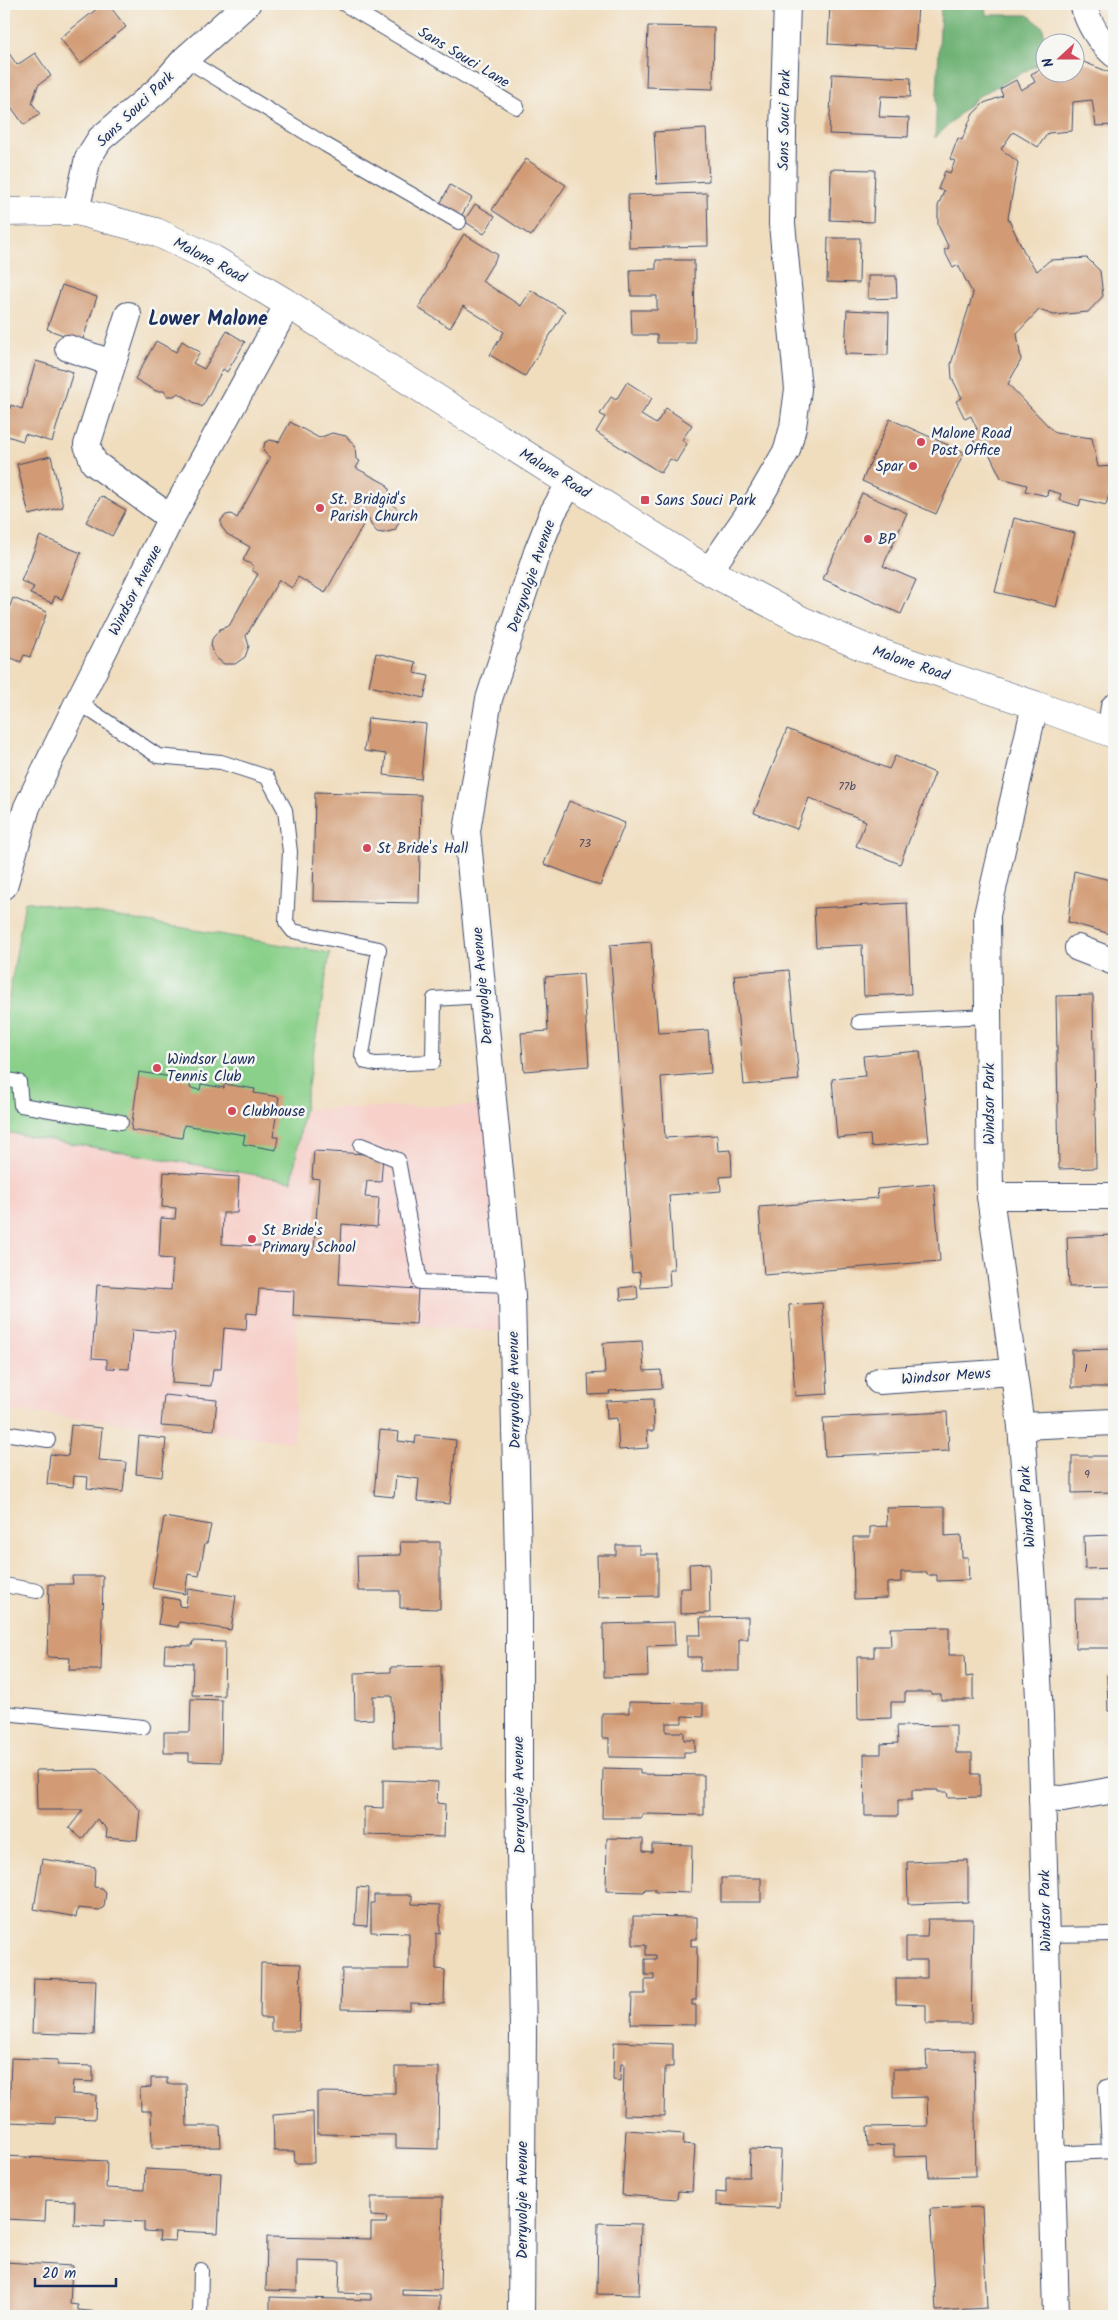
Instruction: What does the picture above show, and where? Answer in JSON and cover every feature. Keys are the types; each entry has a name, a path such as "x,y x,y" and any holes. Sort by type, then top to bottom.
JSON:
{"main road":[{"name":"Malone Road","path":"4,212 76,211 156,232 212,259 288,304 709,571 802,620 863,647 1035,705 1113,725"}],"street":[{"name":"Sans Souci Park","path":"76,211 88,158 100,139 159,89 185,59 247,4"},
{"name":"Sans Souci Park","path":"709,571 758,500 782,459 787,450 793,427 798,389 782,224 782,131 787,4"},
{"path":"1083,4 1088,22 1100,42 1114,54"},
{"name":"Windsor Avenue","path":"4,886 27,807 78,702 171,518 288,304"},
{"path":"128,315 87,445 94,463 171,518"},
{"path":"68,348 112,363"},
{"name":"Derryvolgie Avenue","path":"521,2316 523,2031 518,1604 511,1285 467,831 487,708 537,552 553,512 570,482"},
{"name":"Windsor Park","path":"1035,705 987,915 990,1196 1021,1426 1033,1583 1042,1798 1050,2154 1056,2316"},
{"path":"1078,948 1114,962"},
{"path":"990,1196 1114,1196"},
{"name":"Windsor Mews","path":"879,1381 1013,1372"},
{"path":"1021,1426 1114,1422"},
{"path":"1042,1798 1063,1799 1114,1790"}],"lane":[{"name":"Sans Souci Lane","path":"344,4 517,107"},
{"path":"185,59 326,145 459,222"},
{"path":"78,702 158,756 222,762 268,777 285,810 290,852 286,922 293,931 379,949 362,1055 366,1062 376,1064 433,1062 434,999 483,996"},
{"path":"859,1022 989,1016"},
{"path":"4,1079 19,1082 21,1105 121,1122"},
{"path":"360,1145 398,1160 420,1282 511,1285"},
{"path":"4,1433 48,1440"},
{"path":"4,1585 37,1591"},
{"path":"4,1713 143,1727"},
{"path":"1045,1935 1114,1934"},
{"path":"1050,2154 1112,2151 1106,2087"},
{"path":"200,2270 200,2316"}],"shaded area":[{"name":"St Bride's Primary School","path":"486,1105 512,1333 297,1316 294,1442 4,1410 4,1132 292,1181 304,1109"}],"green space":[{"path":"941,4 985,4 986,15 1028,15 1043,27 1043,32 1036,32 1036,65 977,97 935,138"},
{"name":"Windsor Lawn Tennis Club","path":"25,901 330,953 292,1181 4,1132 4,1027"}],"building":[{"path":"103,4 108,4 126,27 80,64 60,38"},
{"path":"830,4 918,4 915,49 828,44"},
{"path":"648,26 714,27 713,89 646,87"},
{"path":"4,46 17,65 35,53 51,76 38,85 32,103 40,114 24,125 4,97"},
{"path":"1086,63 1114,74 1114,125 1096,126 1092,100 1073,102 1072,131 1048,133 1038,147 1013,132 1001,149 1018,162 1008,218 1027,258 1037,271 1050,260 1087,258 1100,271 1103,296 1088,312 1054,315 1039,310 1017,333 1021,360 1008,384 1055,433 1092,438 1098,467 1114,466 1114,475 1106,505 1081,499 1079,506 1059,500 1061,494 1048,490 1047,496 1025,491 1027,485 1001,478 986,447 979,451 970,433 977,429 971,416 965,419 956,401 962,398 952,378 951,364 973,294 958,265 953,268 944,250 949,248 938,225 938,206 944,191 938,189 945,171 950,173 955,161 950,159 958,138 962,140 972,115 984,103 1003,96 1000,89 1016,80 1021,90 1035,82 1031,74 1036,71 1036,82 1086,82"},
{"path":"832,74 911,78 910,97 881,96 879,117 909,118 908,137 829,134"},
{"path":"706,129 709,181 657,184 654,132"},
{"path":"526,159 566,185 531,236 492,210"},
{"path":"831,169 875,170 873,222 830,220"},
{"path":"450,185 472,198 460,218 439,206"},
{"path":"707,193 708,246 629,248 628,195"},
{"path":"475,204 495,216 484,234 464,221"},
{"path":"464,234 498,255 482,281 521,306 531,290 565,311 525,376 490,355 504,332 463,306 450,328 418,308"},
{"path":"828,238 860,238 859,283 827,282"},
{"path":"656,260 694,260 695,343 657,343 657,335 632,335 631,310 657,310 657,296 631,296 630,270 656,269"},
{"path":"868,276 896,276 897,298 868,299"},
{"path":"62,285 97,297 82,342 47,329"},
{"path":"847,310 889,312 888,355 845,354"},
{"path":"227,331 245,342 227,372 223,369 202,407 178,393 174,396 167,396 164,391 156,391 135,379 156,341 176,352 182,341 200,352 193,363 204,369"},
{"path":"36,361 73,372 52,442 25,434 23,441 4,435 4,427 11,405 22,409"},
{"path":"627,382 652,398 641,415 656,424 666,408 692,425 682,440 687,444 676,462 670,459 661,473 596,432 605,417 600,414 611,397 616,400"},
{"name":"Spar","path":"890,419 964,452 936,514 862,481"},
{"name":"St. Bridgid's Parish Church","path":"290,422 319,438 332,433 346,436 355,446 356,459 360,461 356,468 386,484 389,489 390,503 400,511 401,518 395,530 383,533 377,532 371,525 368,516 325,593 298,577 292,588 279,580 246,636 249,646 245,657 235,664 224,664 215,657 211,645 212,639 220,629 229,626 258,574 252,570 254,566 243,560 250,547 227,534 221,526 221,520 226,515 231,514 237,518 270,458 263,451 265,442 270,440 279,442"},
{"path":"51,456 63,507 29,515 17,464"},
{"name":"BP","path":"862,493 907,513 883,566 916,580 901,614 823,579"},
{"path":"101,496 126,510 112,536 86,522"},
{"path":"1014,518 1075,533 1056,607 995,592"},
{"path":"40,536 81,553 62,599 55,596 52,603 30,594 34,587 21,581"},
{"path":"13,598 47,612 30,657 24,655 21,662 4,655 4,622"},
{"path":"376,653 416,662 414,673 429,676 424,698 369,686"},
{"path":"368,718 426,724 421,779 384,775 386,754 364,751"},
{"path":"787,729 889,769 895,756 935,773 900,864 856,846 866,821 809,798 797,829 754,813"},
{"name":"St Bride's Hall","path":"315,792 421,795 419,903 313,901"},
{"path":"569,801 625,823 600,886 544,864"},
{"path":"1074,871 1114,881 1114,935 1068,922"},
{"path":"907,903 911,994 864,996 862,945 816,947 814,908"},
{"path":"651,942 658,1033 708,1030 711,1073 661,1077 665,1138 717,1135 718,1151 731,1150 732,1176 720,1177 721,1191 669,1195 674,1270 669,1270 670,1286 641,1288 640,1272 632,1273 610,945"},
{"path":"789,970 799,1080 744,1085 734,975"},
{"path":"583,974 589,1066 524,1071 521,1033 548,1031 545,977"},
{"path":"1093,995 1096,1168 1059,1169 1056,996"},
{"path":"920,1051 929,1142 871,1147 870,1135 837,1138 832,1079 865,1076 863,1056"},
{"path":"139,1072 191,1080 190,1088 200,1090 201,1084 224,1088 224,1084 255,1089 254,1093 279,1097 273,1137 278,1137 276,1150 243,1144 245,1135 184,1125 182,1138 131,1130"},
{"path":"314,1151 383,1155 381,1182 367,1181 365,1197 379,1198 377,1227 342,1224 339,1284 418,1289 416,1324 293,1316 294,1291 259,1289 257,1314 247,1313 246,1330 224,1328 221,1369 213,1369 211,1386 172,1383 175,1333 132,1330 129,1369 107,1368 107,1359 92,1358 97,1285 171,1290 173,1259 159,1258 161,1218 175,1219 176,1208 162,1207 164,1172 239,1177 237,1213 223,1213 222,1244 314,1249 319,1179 312,1178"},
{"path":"934,1184 940,1261 764,1275 759,1207 878,1198 877,1189"},
{"path":"1114,1235 1114,1286 1069,1287 1067,1237"},
{"path":"637,1286 638,1299 621,1300 620,1288"},
{"path":"822,1303 828,1394 795,1396 789,1305"},
{"path":"642,1341 644,1371 661,1370 662,1388 609,1391 610,1394 589,1395 588,1374 605,1373 603,1343"},
{"path":"1114,1349 1114,1387 1072,1387 1072,1350"},
{"path":"164,1395 217,1400 214,1430 161,1426"},
{"path":"653,1399 654,1431 647,1431 648,1448 619,1450 617,1418 607,1419 606,1401"},
{"path":"947,1412 949,1451 825,1456 823,1418"},
{"path":"71,1425 102,1428 99,1460 126,1462 123,1492 87,1488 88,1477 74,1476 73,1487 47,1484 50,1454 68,1456"},
{"path":"380,1430 399,1432 398,1441 415,1443 416,1436 456,1440 450,1504 417,1501 419,1479 396,1476 394,1497 374,1495"},
{"path":"139,1436 166,1439 162,1477 136,1474"},
{"path":"1072,1456 1114,1456 1114,1492 1072,1493"},
{"path":"945,1507 945,1536 961,1535 962,1557 968,1557 969,1580 937,1581 937,1575 927,1575 927,1572 901,1572 901,1582 887,1583 887,1598 854,1599 853,1537 870,1537 870,1527 887,1526 886,1508"},
{"path":"164,1517 211,1525 207,1543 205,1543 199,1576 188,1574 185,1594 152,1588"},
{"path":"1114,1535 1114,1568 1085,1569 1084,1536"},
{"path":"400,1542 440,1542 440,1609 400,1608 400,1591 358,1591 357,1556 401,1555"},
{"path":"616,1545 639,1545 639,1554 658,1554 658,1596 598,1597 597,1555 616,1555"},
{"path":"709,1563 710,1613 680,1614 680,1588 690,1588 689,1564"},
{"path":"72,1576 103,1576 101,1670 69,1670 70,1658 47,1657 49,1584 73,1584"},
{"path":"188,1589 236,1596 231,1630 179,1622 178,1627 158,1624 163,1597 180,1600 179,1606 186,1607"},
{"path":"1075,1599 1113,1599 1113,1648 1076,1648"},
{"path":"748,1617 748,1639 739,1639 739,1671 700,1671 701,1657 687,1657 687,1635 701,1635 700,1618"},
{"path":"674,1622 675,1645 647,1646 648,1676 604,1677 603,1624"},
{"path":"949,1627 949,1655 965,1655 966,1677 973,1676 973,1700 941,1700 941,1694 905,1692 905,1702 891,1702 891,1718 858,1719 857,1657 874,1657 874,1646 891,1646 890,1628"},
{"path":"193,1641 225,1642 224,1696 192,1695 193,1663 164,1662 165,1645 192,1646"},
{"path":"441,1666 442,1748 393,1748 392,1696 373,1696 373,1719 355,1720 354,1673 391,1672 391,1667"},
{"path":"1114,1674 1114,1711 1108,1711 1107,1675"},
{"path":"191,1699 222,1700 221,1762 189,1761 189,1753 164,1753 164,1732 190,1732"},
{"path":"629,1702 703,1703 703,1717 682,1716 682,1723 666,1723 666,1732 684,1732 684,1740 695,1740 695,1752 684,1752 684,1758 609,1757 609,1738 602,1738 602,1713 629,1713"},
{"path":"956,1725 956,1753 972,1753 972,1774 980,1774 980,1797 948,1798 947,1792 938,1792 938,1790 912,1790 912,1800 898,1800 898,1816 865,1816 864,1754 881,1754 881,1744 898,1743 897,1726"},
{"path":"603,1768 640,1769 640,1774 704,1775 704,1815 642,1814 642,1818 602,1818"},
{"path":"97,1769 140,1810 137,1840 106,1837 107,1829 97,1819 82,1839 69,1828 83,1810 37,1810 36,1770"},
{"path":"383,1780 438,1782 437,1803 445,1804 444,1837 364,1835 364,1807 383,1808"},
{"path":"607,1838 643,1839 643,1851 652,1852 652,1844 692,1845 691,1893 655,1892 655,1889 645,1889 644,1892 606,1891"},
{"path":"42,1859 95,1867 94,1887 102,1888 106,1892 104,1907 99,1910 78,1908 76,1917 34,1909"},
{"path":"968,1860 968,1902 908,1904 907,1862"},
{"path":"721,1878 761,1878 761,1902 721,1902"},
{"path":"357,1887 369,1888 367,1926 355,1925"},
{"path":"374,1895 412,1895 412,1904 440,1905 440,1934 436,1933 436,1969 445,1970 444,2004 410,2003 410,2010 341,2009 342,1969 409,1969 409,1933 371,1932 371,1903 374,1903"},
{"path":"633,1916 697,1917 697,1939 691,1939 691,1946 697,1946 696,2000 692,2000 692,2005 696,2005 696,2025 631,2024 632,1994 645,1994 645,1980 654,1980 654,1975 645,1975 645,1959 656,1959 656,1955 646,1955 646,1945 633,1945"},
{"path":"928,1919 973,1919 971,2024 926,2024 926,2005 896,2004 896,1978 927,1978 927,1960 906,1960 906,1937 927,1937"},
{"path":"261,1963 301,1964 299,2031 271,2031 271,2018 260,2018"},
{"path":"34,1978 96,1980 94,2035 32,2033"},
{"path":"614,2042 673,2044 673,2067 665,2067 664,2116 623,2115 624,2063 621,2063 620,2081 613,2080"},
{"path":"974,2050 976,2176 929,2177 928,2156 894,2157 894,2145 868,2146 867,2127 928,2126 927,2097 893,2098 893,2069 927,2069 926,2051"},
{"path":"11,2058 58,2060 57,2065 93,2066 93,2082 73,2081 72,2094 96,2095 95,2119 55,2117 55,2124 9,2122"},
{"path":"395,2067 439,2067 438,2149 396,2148 396,2135 317,2134 317,2092 395,2093"},
{"path":"151,2078 167,2078 167,2084 186,2084 187,2126 220,2126 221,2147 152,2148 151,2111 141,2111 140,2088 151,2087"},
{"path":"313,2112 314,2163 295,2163 294,2151 274,2151 273,2115"},
{"path":"626,2130 684,2134 683,2144 695,2145 692,2192 678,2191 677,2199 622,2195"},
{"path":"750,2149 781,2150 779,2208 716,2205 716,2192 726,2193 726,2177 749,2177"},
{"path":"4,2156 107,2161 106,2188 144,2190 145,2169 221,2173 218,2233 176,2231 175,2241 159,2240 160,2232 144,2231 144,2222 104,2220 104,2227 74,2225 75,2201 46,2200 45,2221 4,2219"},
{"path":"371,2197 443,2197 441,2290 402,2289 402,2295 440,2296 440,2316 270,2316 270,2297 371,2300 371,2294 339,2293 340,2262 297,2261 297,2291 266,2290 267,2237 371,2239 371,2223 386,2223 387,2217 371,2216"},
{"path":"982,2207 987,2308 936,2311 930,2209"},
{"path":"598,2223 641,2224 639,2295 597,2294"},
{"path":"4,2262 72,2266 70,2304 78,2305 78,2310 100,2312 100,2316 4,2316"}],"place":[{"name":"Malone Road Post Office","path":"921,442"},
{"name":"Spar","path":"913,466"},
{"name":"Sans Souci Park","path":"645,500"},
{"name":"St. Bridgid's Parish Church","path":"320,508"},
{"name":"BP","path":"868,539"},
{"name":"St Bride's Hall","path":"367,848"},
{"name":"Windsor Lawn Tennis Club","path":"157,1068"},
{"name":"Clubhouse","path":"232,1111"},
{"name":"St Bride's Primary School","path":"252,1239"}],"district":[{"name":"Lower Malone","path":"208,318"}]}
